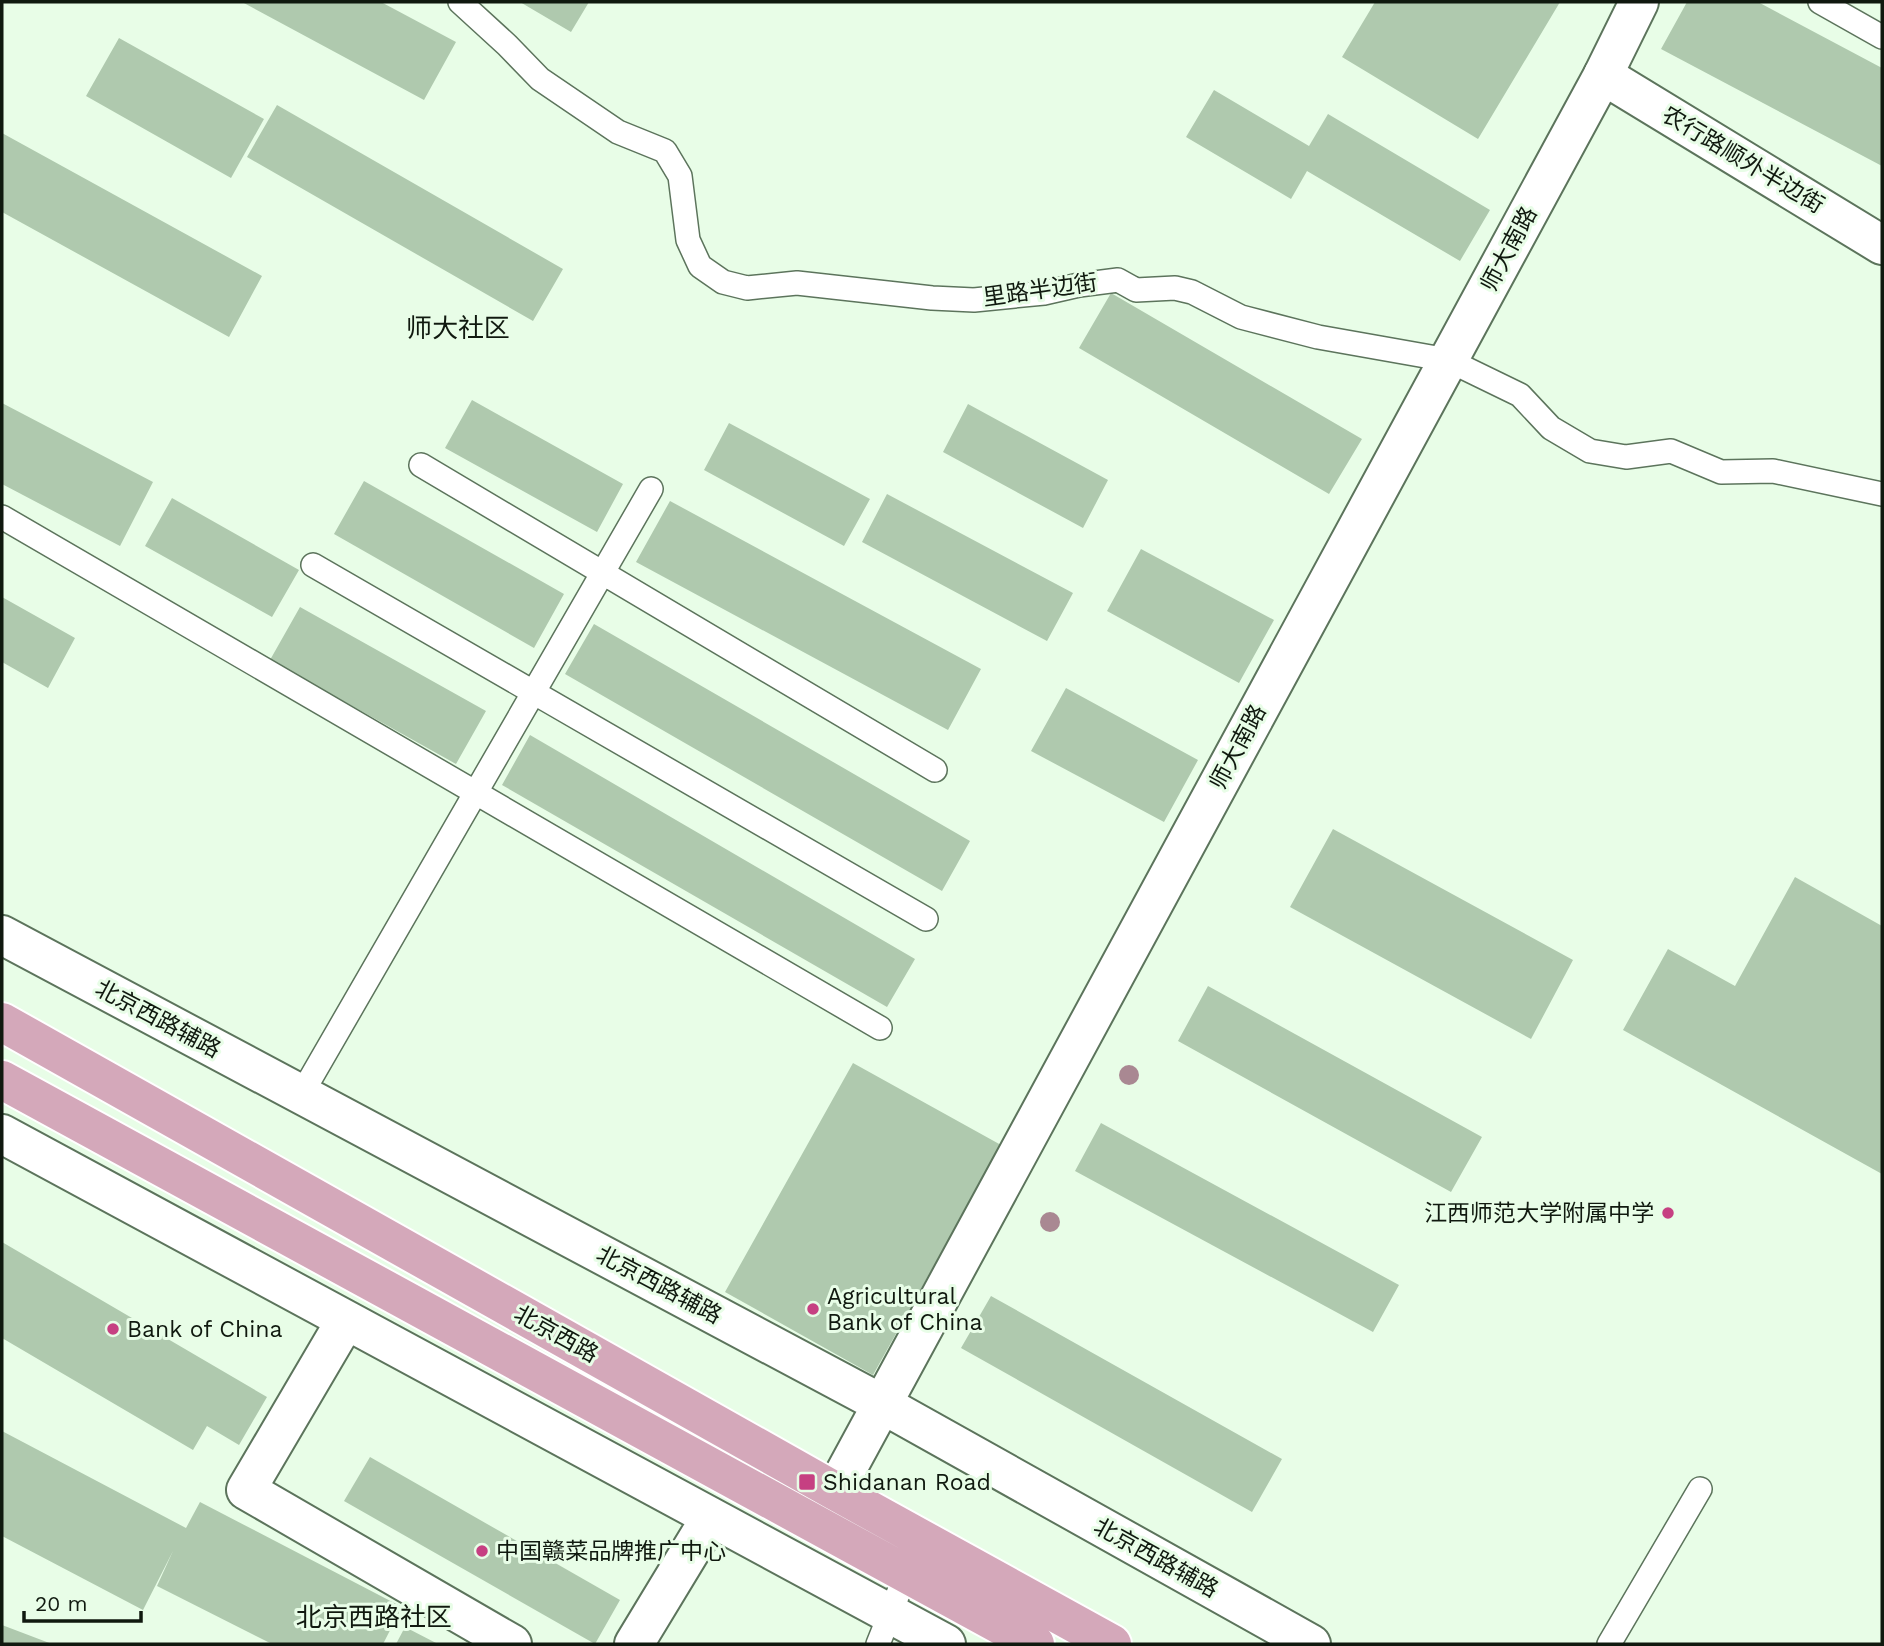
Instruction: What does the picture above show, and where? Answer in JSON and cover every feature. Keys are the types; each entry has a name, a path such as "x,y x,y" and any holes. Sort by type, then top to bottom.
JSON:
{"main road":[{"name":"北京西路","path":"2,1022 1112,1644"},
{"name":"北京西路","path":"2,1080 1035,1644"}],"street":[{"name":"师大南路","path":"835,1491 1603,75 1639,2"},
{"name":"农行路顺外半边街","path":"1603,75 1881,241"},
{"name":"北京西路辅路","path":"2,935 882,1404 1311,1644"},
{"path":"2,1134 711,1517 884,1629 946,1644"},
{"path":"346,1320 246,1490 513,1644"},
{"path":"634,1644 711,1517"}],"lane":[{"name":"里路半边街","path":"460,2 507,44 540,79 618,132 665,150 680,176 688,240 700,266 723,282 747,288 797,283 974,300 1044,293 1118,280 1136,290 1175,288 1192,292 1241,317 1318,337 1448,360 1520,395 1551,428 1590,451 1626,457 1671,451 1721,472 1773,471 1882,494"},
{"path":"1820,2 1882,37"},
{"path":"421,465 935,770"},
{"path":"301,1095 651,489"},
{"path":"2,517 880,1028"},
{"path":"313,565 926,919"},
{"path":"1609,1644 1700,1489"},
{"path":"884,1629 906,1574"}],"building":[{"path":"242,2 381,2 456,42 424,100"},
{"path":"520,2 589,2 571,32"},
{"path":"1375,2 1560,2 1478,139 1342,57"},
{"path":"1687,2 1758,2 1882,68 1882,166 1661,49"},
{"path":"119,38 264,119 231,178 86,96"},
{"path":"1214,90 1309,146 1328,114 1490,210 1460,261 1307,171 1291,199 1186,137"},
{"path":"277,105 563,269 533,321 247,157"},
{"path":"2,133 262,276 229,337 2,212"},
{"path":"1111,293 1362,439 1329,494 1079,348"},
{"path":"472,400 623,484 597,532 445,448"},
{"path":"2,403 153,482 120,546 2,484"},
{"path":"968,404 1108,480 1083,528 943,452"},
{"path":"729,423 870,499 844,546 704,470"},
{"path":"364,481 564,594 534,648 334,534"},
{"path":"887,494 1073,593 1047,641 862,542"},
{"path":"172,498 299,570 272,617 145,546"},
{"path":"670,501 981,669 948,730 636,562"},
{"path":"1141,549 1274,620 1239,683 1107,611"},
{"path":"2,597 75,638 48,688 2,662"},
{"path":"300,607 486,711 456,764 270,660"},
{"path":"594,624 970,841 942,891 565,674"},
{"path":"1066,688 1198,760 1164,822 1031,751"},
{"path":"530,735 915,959 887,1007 502,785"},
{"path":"1333,829 1573,960 1531,1039 1290,907"},
{"path":"1795,877 1882,926 1882,1174 1623,1030 1668,949 1735,986"},
{"path":"1208,986 1482,1137 1451,1192 1178,1041"},
{"path":"853,1063 1001,1145 873,1375 725,1292"},
{"path":"1101,1123 1399,1285 1373,1332 1075,1171"},
{"path":"2,1242 267,1397 239,1445 207,1426 193,1450 2,1338"},
{"path":"991,1296 1282,1459 1252,1512 961,1348"},
{"path":"2,1431 186,1528 200,1502 402,1607 383,1644 272,1644 157,1586 173,1551 143,1610 2,1536"},
{"name":"中国赣菜品牌推广中心","path":"370,1457 620,1600 595,1644 344,1501"},
{"path":"2,1625 52,1644 2,1644"},
{"path":"405,1627 438,1644 396,1644"}],"place":[{"name":"江西师范大学附属中学","path":"1668,1213"},
{"name":"Agricultural Bank of China","path":"813,1309"},
{"name":"Bank of China","path":"113,1329"},
{"name":"Shidanan Road","path":"807,1482"},
{"name":"中国赣菜品牌推广中心","path":"482,1551"}],"district":[{"name":"师大社区","path":"458,328"},
{"name":"北京西路社区","path":"374,1617"}]}
